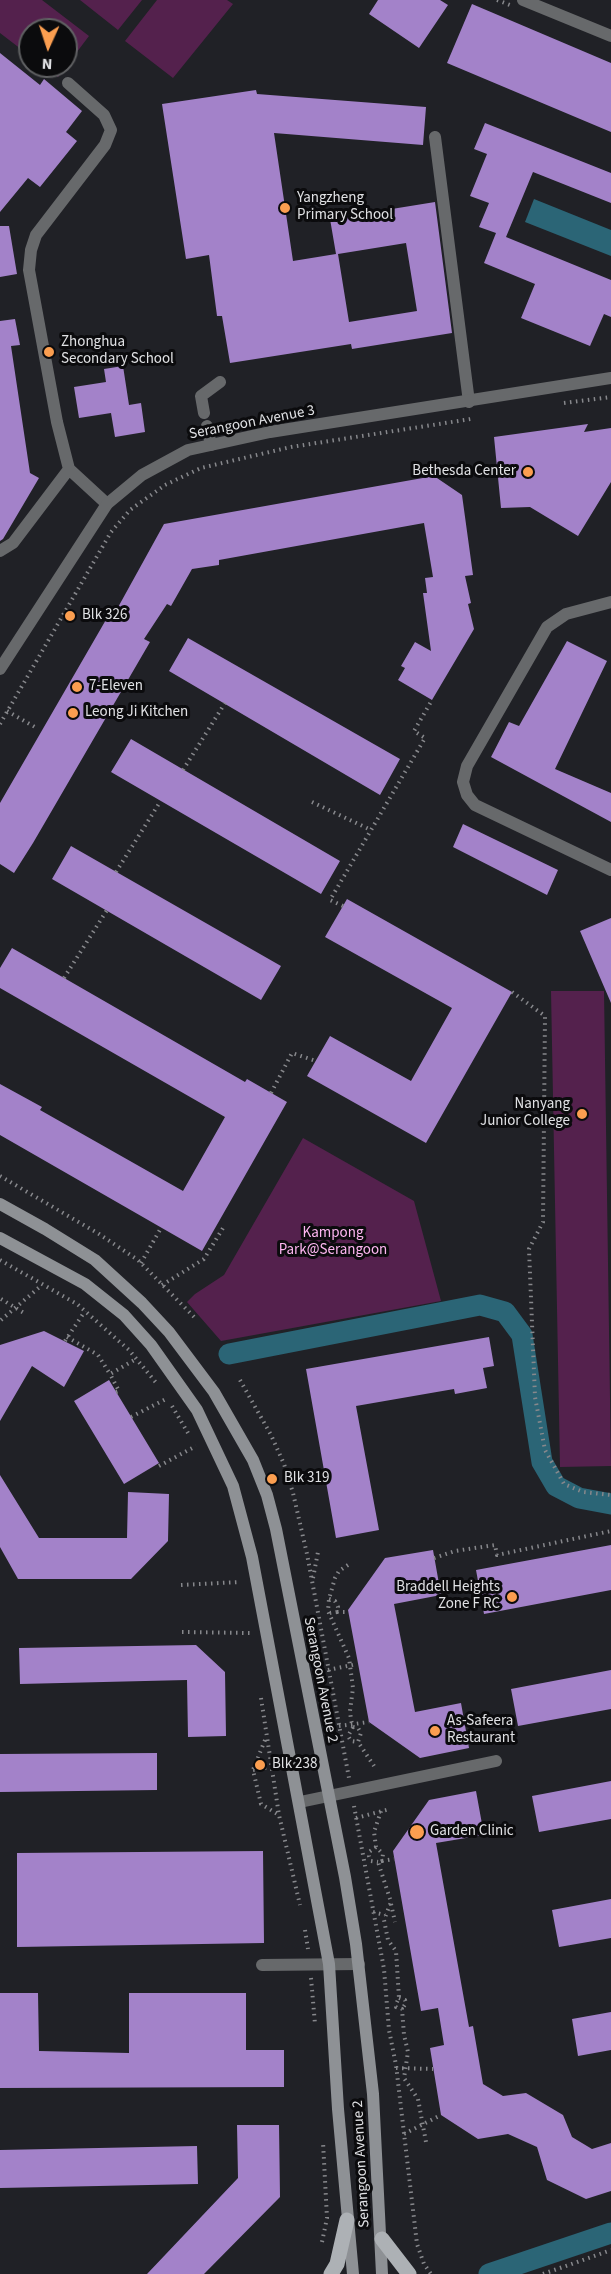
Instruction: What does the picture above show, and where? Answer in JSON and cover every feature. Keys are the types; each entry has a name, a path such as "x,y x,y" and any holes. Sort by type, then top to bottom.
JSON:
{"main road":[{"name":"Serangoon Avenue 2","path":"0,1204 94,1260 142,1303 169,1332 214,1392 253,1460 267,1495 276,1529 327,1796 345,1877 359,1964 373,2094 382,2274"},
{"name":"Serangoon Avenue 2","path":"0,1238 85,1284 124,1315 152,1345 197,1410 233,1486 248,1535 329,1964 347,2220 353,2274"},
{"path":"331,2274 337,2264 347,2220"},
{"path":"382,2239 409,2274"}],"street":[{"path":"523,0 611,36"},
{"path":"68,83 104,115 111,130 105,145 36,235 29,270 57,422 69,469 107,504"},
{"path":"435,137 469,402"},
{"name":"Serangoon Avenue 3","path":"0,669 107,504 142,475 188,450 270,432 611,378"},
{"path":"212,445 201,396 220,382"},
{"path":"0,551 13,543 69,469"},
{"path":"611,602 566,614 547,627 467,766 463,782 466,795 475,805 611,870"},
{"path":"300,1802 376,1788 496,1761"},
{"path":"262,1965 359,1964"}],"path":[{"path":"0,724 111,532 130,510 165,485 201,468 291,447 480,416"},
{"path":"343,906 330,900 425,738 414,731 432,700"},
{"path":"183,770 225,703"},
{"path":"7,711 35,727"},
{"path":"116,872 160,802"},
{"path":"312,802 371,830"},
{"path":"64,978 107,910"},
{"path":"512,992 545,1016 543,1222 529,1249 535,1397 543,1440 551,1465 564,1484 583,1492 611,1495"},
{"path":"271,1093 292,1053 316,1061"},
{"path":"0,1176 99,1233 141,1263 197,1320"},
{"path":"141,1263 161,1228"},
{"path":"162,1285 204,1259 223,1228"},
{"path":"0,1260 77,1304 136,1359 158,1386"},
{"path":"1,1320 42,1285"},
{"path":"1,1299 24,1314"},
{"path":"85,1311 66,1339 98,1355 119,1391 116,1392"},
{"path":"110,1374 136,1359"},
{"path":"131,1417 167,1396 201,1456"},
{"path":"159,1466 196,1446"},
{"path":"434,1558 455,1551 495,1545 497,1555 611,1531"},
{"path":"313,1582 318,1552"},
{"path":"348,1565 339,1571 335,1578 328,1608 346,1649 350,1666 353,1688 350,1711 353,1725 348,1733 349,1739 357,1742 374,1766"},
{"path":"238,1571 242,1591"},
{"path":"181,1585 240,1582"},
{"path":"329,1599 337,1603 337,1612"},
{"path":"330,1613 348,1612"},
{"path":"248,1625 252,1641"},
{"path":"182,1632 250,1633"},
{"path":"328,1670 357,1664"},
{"path":"260,1692 279,1815 302,1914"},
{"path":"339,1726 369,1722"},
{"path":"353,1725 361,1733 357,1742"},
{"path":"266,1739 253,1770 261,1804 279,1815"},
{"path":"253,1770 270,1767"},
{"path":"356,1818 390,1809"},
{"path":"381,1811 374,1832 376,1847 383,1854 380,1862 395,1922"},
{"path":"376,1847 369,1852 371,1861 394,1859"},
{"path":"391,1903 385,1915 390,1943 396,1951 399,1998 396,2004"},
{"path":"373,1912 385,1915"},
{"path":"304,1924 316,2035"},
{"path":"377,1934 387,1932"},
{"path":"399,1998 405,2000 406,2003 402,2009 408,2052 405,2082 416,2094 426,2142"},
{"path":"387,2005 396,2004"},
{"path":"396,2004 396,2007 402,2009"},
{"path":"396,2067 433,2069"},
{"path":"404,2134 441,2115"},
{"path":"321,2249 327,2218 323,2135"},
{"path":"543,2274 611,2250"}],"green space":[{"path":"0,0 42,0 66,18 18,18 18,47 0,33"},
{"path":"80,0 142,0 118,30"},
{"path":"157,0 227,0 233,4 173,78 125,41"},
{"path":"78,28 89,36 78,51"},
{"path":"551,991 604,991 611,1466 560,1467"},
{"name":"Kampong Park@Serangoon","path":"303,1138 414,1201 441,1301 221,1341 187,1302 224,1275"}],"water":[{"path":"534,199 611,230 611,256 525,222"}],"building":[{"path":"378,0 440,0 448,5 419,48 369,14"},
{"path":"472,4 611,63 611,132 447,63"},
{"path":"0,53 18,67 18,78 31,78 40,85 44,79 82,111 66,132 77,141 40,187 28,178 0,212"},
{"path":"256,90 257,94 426,107 423,145 274,133 293,261 336,254 330,219 435,202 452,333 352,349 351,344 230,363 222,316 217,316 209,255 186,259 162,104","holes":["406,243 417,311 349,322 338,254"]},
{"path":"485,123 611,173 611,203 533,172 506,237 611,280 611,317 604,314 590,346 521,318 535,284 484,263 496,233 479,227 489,203 470,196 487,154 474,149"},
{"path":"0,226 9,226 17,274 0,277"},
{"path":"15,319 20,345 11,346 30,473 39,478 0,541 0,321"},
{"path":"123,366 129,405 141,403 145,432 115,437 111,413 79,418 74,387 106,382 104,369"},
{"path":"588,424 584,432 611,428 611,482 578,536 530,507 501,508 494,437"},
{"path":"434,476 462,495 473,575 465,576 474,629 432,700 398,680 405,668 401,666 415,642 431,651 423,593 427,593 425,578 433,577 424,523 219,560 219,565 192,569 171,606 167,604 144,639 150,642 14,873 0,864 0,803 107,618 111,620 164,524"},
{"path":"188,638 400,759 380,795 169,671"},
{"path":"567,641 607,661 555,769 611,793 611,822 491,757 509,722 519,726"},
{"path":"131,739 340,861 321,894 111,772"},
{"path":"463,824 558,870 547,895 453,847"},
{"path":"71,846 281,966 261,1000 52,879"},
{"path":"347,899 512,992 426,1143 307,1076 330,1036 411,1081 452,1008 325,937"},
{"path":"611,918 611,1003 580,931"},
{"path":"12,948 245,1082 247,1079 287,1102 202,1251 0,1135 0,1084 42,1107 40,1110 183,1191 225,1117 0,988 0,968"},
{"path":"44,1331 84,1351 64,1387 32,1366 0,1421 0,1345"},
{"path":"489,1337 494,1366 483,1368 487,1388 455,1394 454,1389 356,1406 379,1530 336,1538 306,1369"},
{"path":"109,1380 159,1463 124,1484 74,1401"},
{"path":"0,1475 39,1538 127,1538 128,1492 169,1494 168,1541 131,1579 18,1579 0,1547"},
{"path":"611,1545 611,1590 484,1614 476,1570"},
{"path":"433,1550 441,1595 394,1604 415,1712 461,1703 469,1748 420,1758 369,1722 348,1610 385,1558"},
{"path":"196,1645 225,1672 226,1736 188,1737 187,1680 20,1684 19,1648"},
{"path":"611,1670 611,1709 518,1726 511,1689"},
{"path":"157,1753 157,1790 0,1792 0,1754"},
{"path":"611,1781 611,1819 539,1832 532,1796"},
{"path":"476,1791 484,1835 436,1843 469,2027 473,2026 483,2084 503,2096 526,2093 563,2115 572,2137 592,2149 611,2143 611,2191 586,2199 547,2180 537,2147 508,2134 478,2139 441,2115 430,2048 444,2045 438,2008 421,2011 393,1851 429,1800"},
{"path":"263,1851 264,1943 17,1947 17,1853"},
{"path":"611,1899 611,1938 559,1947 552,1910"},
{"path":"0,1993 38,1993 39,2051 129,2053 129,1993 246,1993 246,2050 284,2050 284,2087 0,2088"},
{"path":"611,2012 611,2050 578,2056 572,2019"},
{"path":"237,2125 279,2125 280,2197 204,2274 147,2274 238,2178"},
{"path":"197,2146 198,2184 0,2188 0,2150"}],"waterway":[{"path":"229,1354 480,1305 505,1312 522,1335 542,1462 556,1486 579,1498 611,1504"},
{"path":"489,2274 611,2233"}],"place":[{"name":"Yangzheng Primary School","path":"285,208"},
{"name":"Zhonghua Secondary School","path":"49,352"},
{"name":"Bethesda Center","path":"528,472"},
{"name":"Blk 326","path":"70,616"},
{"name":"7-Eleven","path":"77,687"},
{"name":"Leong Ji Kitchen","path":"73,713"},
{"name":"Nanyang Junior College","path":"582,1114"},
{"name":"Blk 319","path":"272,1479"},
{"name":"Braddell Heights Zone F RC","path":"512,1597"},
{"name":"As-Safeera Restaurant","path":"435,1731"},
{"name":"Blk 238","path":"260,1765"},
{"name":"Garden Clinic","path":"417,1832"}]}
